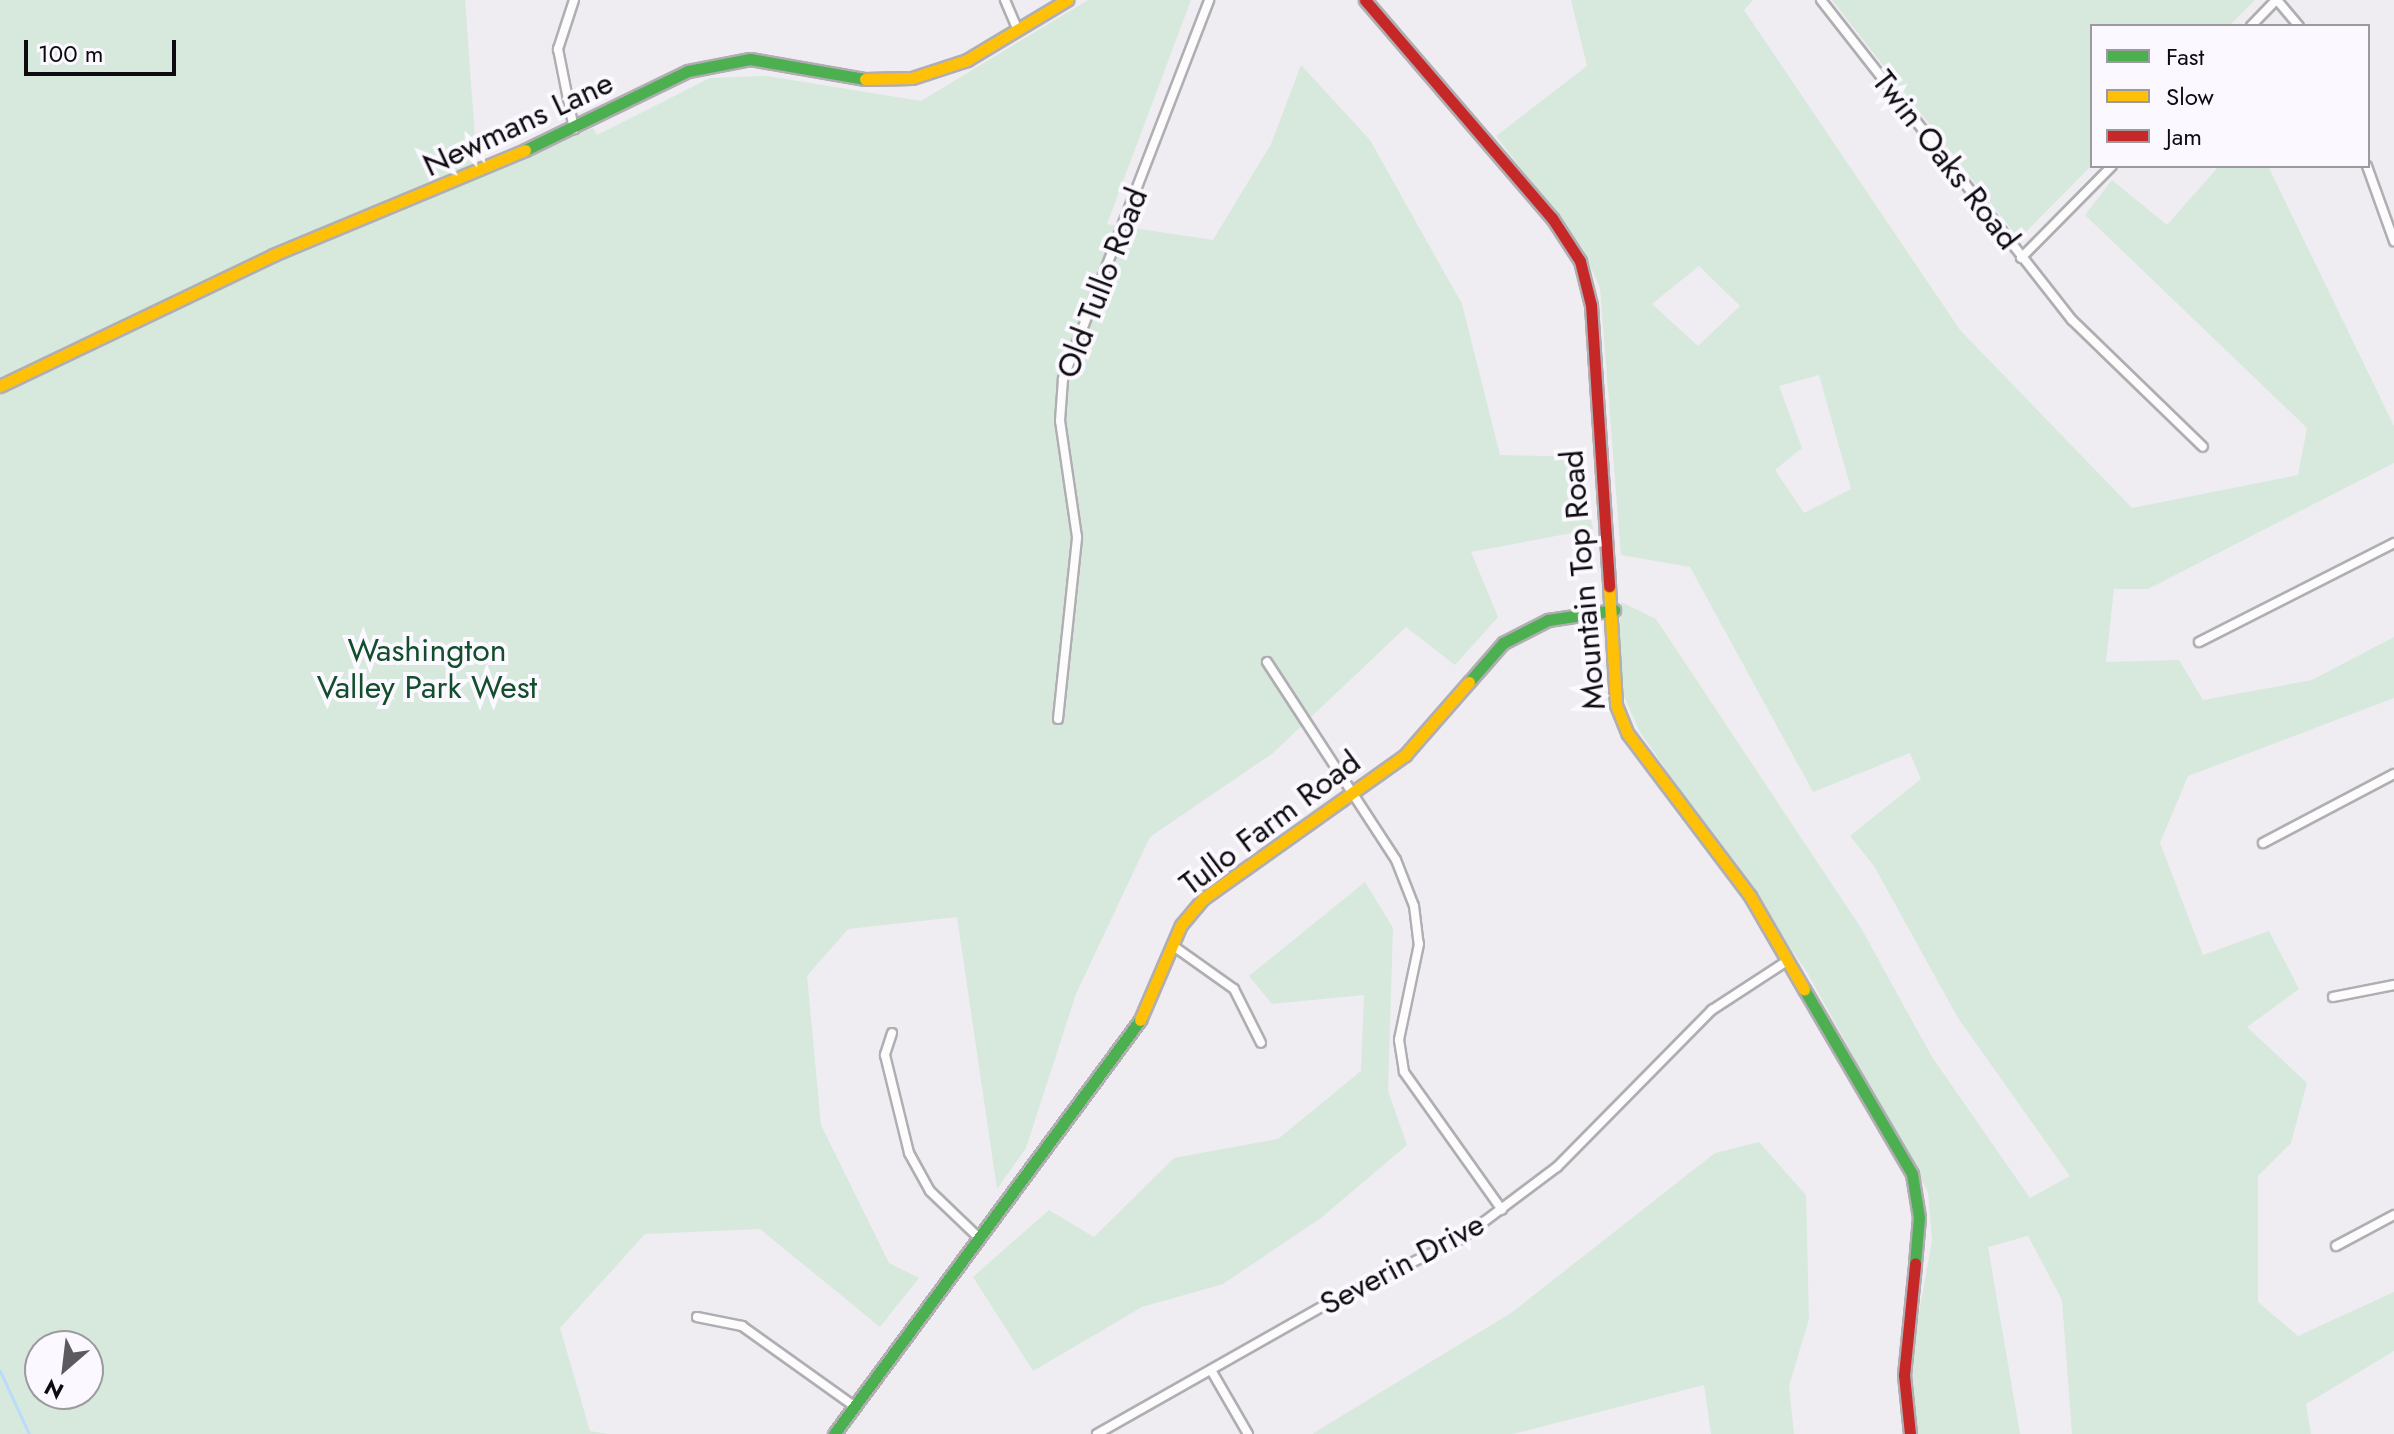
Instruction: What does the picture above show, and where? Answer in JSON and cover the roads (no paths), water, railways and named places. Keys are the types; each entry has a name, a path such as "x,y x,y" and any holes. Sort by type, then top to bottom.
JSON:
{"street":[{"path":"574,0 558,49 574,129"},
{"path":"1005,0 1018,30"},
{"name":"Newmans Lane","path":"0,386 273,255 574,129 709,64 774,60 842,80 912,78 967,60 1067,0"},
{"name":"Old Tullo Road","path":"1058,719 1077,537 1060,421 1063,379 1209,0"},
{"name":"Mountain Top Road","path":"1365,0 1552,218 1580,261 1591,305 1619,717 1750,896 1882,1113 1917,1193 1904,1375 1910,1434"},
{"name":"Twin Oaks Road","path":"1821,0 2021,258 2110,168"},
{"path":"2253,24 2276,0 2297,24"},
{"path":"2368,168 2394,241"},
{"path":"2021,258 2102,353 2203,447"},
{"path":"2199,642 2394,543"},
{"name":"Tullo Farm Road","path":"834,1434 978,1237 1134,1035 1172,945 1204,898 1414,747 1503,643 1548,620 1614,610"},
{"path":"1267,662 1396,860 1414,906 1417,963 1399,1040 1404,1072 1502,1210"},
{"path":"2263,843 2394,774"},
{"path":"1172,945 1222,976 1251,1013 1261,1043"},
{"name":"Severin Drive","path":"1097,1434 1211,1370 1430,1257 1502,1210 1557,1167 1712,1010 1787,961"},
{"path":"2333,997 2394,985"},
{"path":"892,1033 885,1055 909,1153 930,1191 978,1237"},
{"path":"2336,1246 2394,1215"},
{"path":"697,1317 742,1326 854,1406"},
{"path":"1211,1370 1248,1434"}],"waterway":[{"path":"0,1371 29,1434"}],"park label":[{"name":"Washington Valley Park West","path":"427,670"}]}
